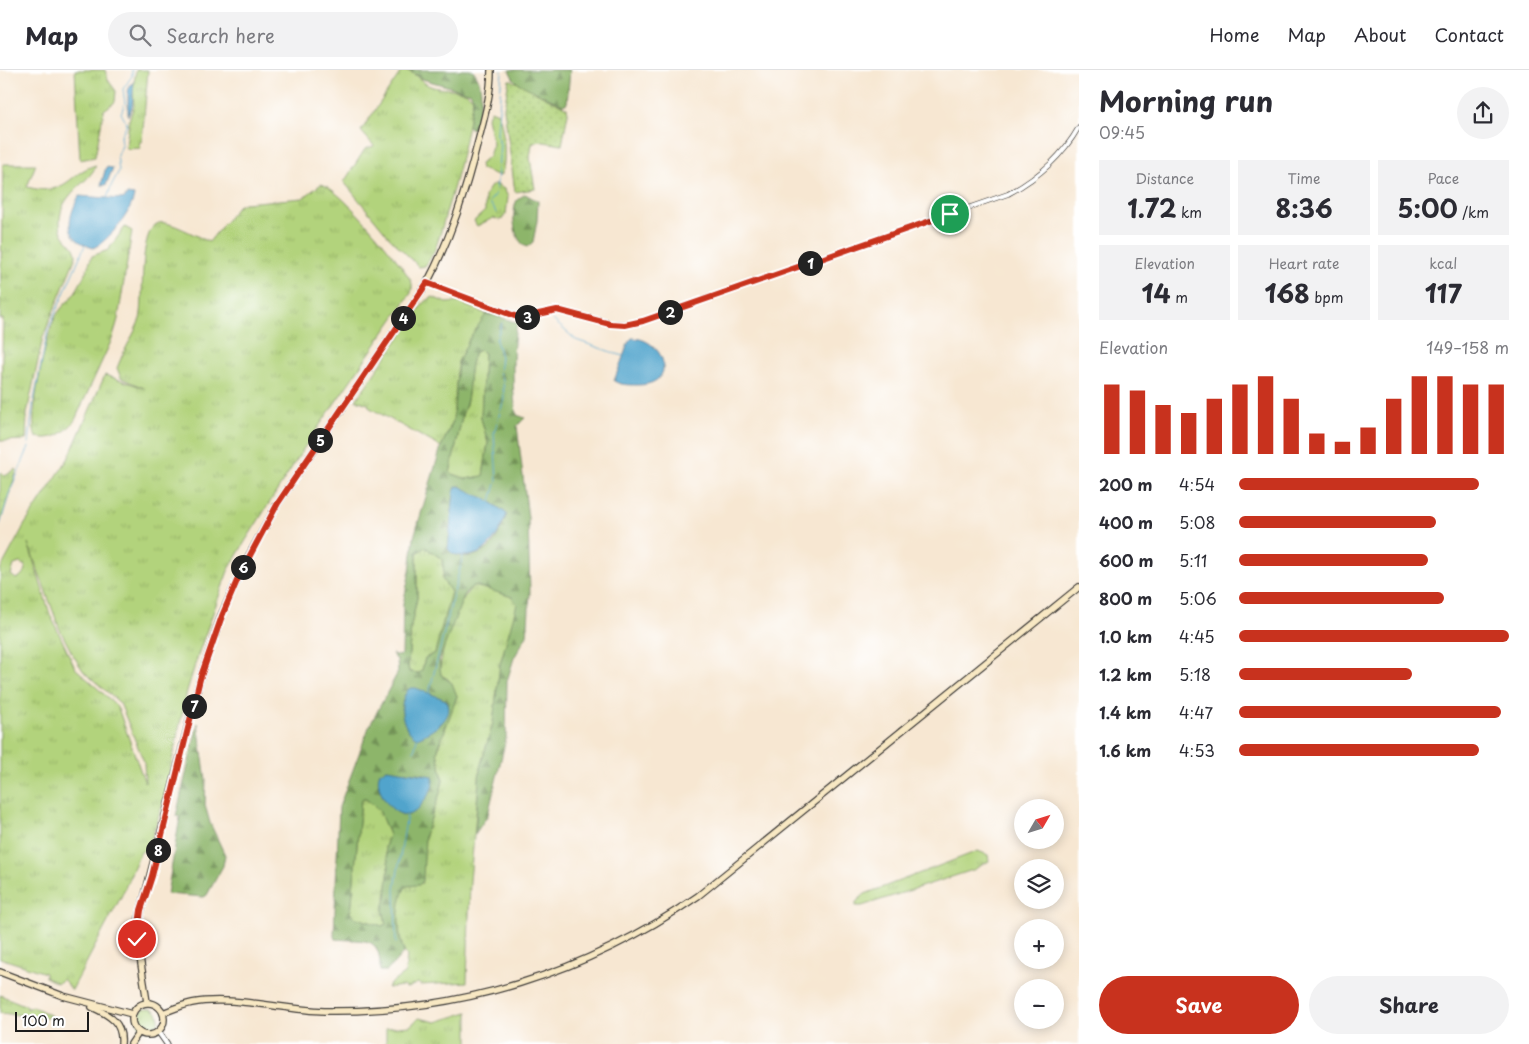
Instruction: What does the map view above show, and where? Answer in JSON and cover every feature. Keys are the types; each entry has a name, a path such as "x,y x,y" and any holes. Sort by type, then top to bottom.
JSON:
{"main road":[{"path":"147,1002 138,945 139,919 200,679 222,616 251,550 278,503 427,283 453,229 467,188 490,94 491,70"},
{"path":"163,1013 192,1003 215,1002 321,1011 370,1010 418,1006 501,990 557,972 600,954 662,920 715,883 1079,587"},
{"path":"0,972 79,1001 100,1011 118,1023 121,1028 121,1044"},
{"path":"79,1001 132,1014"},
{"path":"147,1002 157,1005 163,1013 164,1021 158,1032 151,1035 139,1032 132,1024 132,1014 136,1007 147,1002"},
{"path":"131,1044 139,1032"}],"street":[{"path":"427,283 520,318 557,310 610,324 634,324 1008,194 1026,185 1056,160 1079,127"},
{"path":"158,1032 167,1044"}],"green space":[{"path":"75,70 105,70 108,80 116,91 115,102 104,110 95,157 80,160"},
{"path":"136,70 148,70 142,141 139,143 141,148 128,149 126,147 129,120 134,106 133,89"},
{"path":"402,70 411,72 433,87 465,92 473,99 465,142 438,241 433,254 425,266 419,267 390,238 344,182 365,149 374,146 361,131"},
{"path":"409,70 473,70 480,84 481,91 475,128 471,129 468,126 473,99 471,93 422,79"},
{"path":"509,70 570,70 567,103 563,105 519,84"},
{"path":"509,80 567,108 568,113 562,145 538,141 532,144 530,158 535,189 515,192 504,108"},
{"path":"491,110 498,113 503,136 504,163 500,176 481,169 480,164 489,156 493,144 487,118"},
{"path":"3,164 36,164 27,187 40,190 59,187 87,168 96,165 88,178 69,196 61,212 62,234 74,247 76,256 43,337 27,413 26,440 0,441 3,319 0,319"},
{"path":"321,184 330,188 355,211 383,243 412,282 411,293 306,445 228,571 187,691 163,803 147,853 143,850 139,855 122,895 72,990 63,979 57,983 45,977 45,973 0,958 0,570 25,524 68,459 105,375 144,388 121,378 117,368 140,319 145,251 147,238 152,228 159,223 169,224 209,242 238,206 244,203 303,198","holes":["28,543 60,630 73,655 84,672 120,703 144,762 145,783 115,704 75,668 50,614","20,563 25,566 26,570 16,579 11,575 14,565"]},
{"path":"496,184 504,189 508,197 506,214 501,220 493,218 477,226 474,221 485,211 485,195 491,186"},
{"path":"525,194 538,201 533,242 527,247 522,244 514,226 515,205 517,200"},
{"path":"125,227 132,231 118,319 113,337 75,420 58,435 48,438 36,437 34,415 36,398 51,327 59,312 77,289 92,256 108,250"},
{"path":"433,297 446,303 457,302 486,314 485,319 471,336 458,362 453,421 441,447 370,408 368,404 356,400 424,302"},
{"path":"487,313 518,323 514,340 513,382 517,415 525,418 517,426 528,518 530,593 527,635 514,658 507,681 506,738 488,815 475,834 480,768 493,723 500,664 517,604 512,597 477,586 473,586 465,593 439,660 441,675 452,683 457,696 437,752 443,780 425,835 423,881 419,885 407,886 403,891 399,908 399,928 404,952 387,971 380,971 380,959 374,945 363,941 335,939 334,936 339,807 369,727 398,672 397,660 392,654 399,656 402,654 403,604 410,571 414,537 441,447 453,421 458,362 471,336","holes":["480,350 484,353 481,418 488,443 483,476 466,479 450,473 466,405 472,359 475,352","464,489 491,502 507,514 499,533 489,548 478,554 465,557 459,556 448,549 454,492","425,547 442,559 444,572 442,579 451,592 435,653 425,658 422,670 418,673 409,672 408,666 411,626 417,598 417,553","403,699 442,723 422,736 402,712","404,772 425,774 397,812 384,799 378,784","366,799 379,810 389,835 385,847 389,866 383,909 386,924 382,926 354,917 351,913 361,800"]},
{"path":"480,350 484,352 481,418 488,443 483,476 466,479 450,473 466,405 472,359 475,352"},
{"path":"16,469 0,524 0,472 5,476"},
{"path":"425,547 442,559 444,572 442,577 451,592 435,653 425,658 422,670 419,673 409,672 408,666 411,626 417,598 417,553"},
{"path":"473,586 500,592 512,597 517,601 517,608 500,664 493,723 480,768 470,881 467,982 421,985 418,983 407,988 402,986 388,988 390,984 405,973 407,956 401,942 399,921 400,899 402,891 406,886 422,883 425,835 443,780 437,752 457,696 448,679 441,675 442,655 456,614"},
{"path":"198,723 206,780 205,805 210,823 225,855 223,866 207,895 204,897 167,894 180,817 176,816"},
{"path":"361,799 367,799 379,810 389,835 385,847 389,866 383,909 386,924 382,926 354,917 351,913"},
{"path":"978,851 988,855 989,861 973,870 862,906 856,906 856,902 865,894"},
{"path":"0,995 27,1006 27,1009 32,1006 52,1016 46,1018 0,1013"},
{"path":"144,1008 152,1008 159,1015 159,1023 152,1030 144,1030 137,1023 137,1015"},
{"path":"468,1012 468,1044 386,1044 386,1028 410,1026 419,1018 436,1022"}],"water":[{"path":"134,81 132,107 128,116 128,90"},
{"path":"106,167 113,168 106,185 101,185"},
{"path":"127,194 134,195 133,202 125,217 106,239 93,248 76,239 70,227 70,220 79,196 121,199 125,198"},
{"path":"632,338 643,340 652,345 659,353 663,362 663,371 659,378 650,383 628,385 614,381 629,341"},
{"path":"459,486 491,502 507,514 494,540 481,552 473,555 453,554 448,549 454,492 456,487"},
{"path":"410,688 416,688 446,700 449,706 446,718 441,724 417,738 407,729 402,715 403,700"},
{"path":"387,769 433,776 430,792 413,813 406,815 399,813 386,802 379,787 378,779 380,772"}],"waterway":[{"path":"107,198 119,171 117,154 122,146 121,135 127,124 121,113 125,103 123,89 132,76 132,70"},
{"path":"497,213 489,202 495,195 497,182 500,145 497,134 502,71"},
{"path":"29,443 33,405 48,330 85,245"},
{"path":"553,320 576,340 623,356"},
{"path":"490,504 497,481 494,433 504,399 503,380 499,373 501,357 496,340 502,323"},
{"path":"0,525 9,494 29,447"},
{"path":"429,693 463,556"},
{"path":"414,751 417,738"},
{"path":"396,943 395,889 407,814"}],"route":[{"path":"137,939 141,910 152,876 200,679 222,616 239,576 251,550 278,503 427,283 520,318 557,310 610,324 634,324 950,214"}]}
